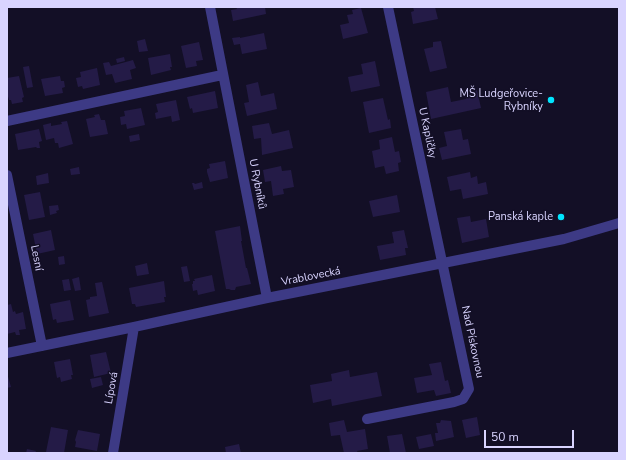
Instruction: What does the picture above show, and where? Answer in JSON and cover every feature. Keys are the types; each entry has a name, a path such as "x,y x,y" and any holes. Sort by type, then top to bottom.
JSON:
{"street":[{"name":"U Rybníků","path":"210,7 222,75 267,298"},
{"name":"U Kapličky","path":"388,7 443,263"},
{"path":"7,121 222,75"},
{"name":"Lesní","path":"7,175 42,346"},
{"name":"Vrablovecká","path":"7,353 267,298 564,239 619,223"},
{"name":"Nad Pískovnou","path":"367,419 454,402 463,399 469,389 443,263"},
{"name":"Lípová","path":"113,453 134,327"}],"building":[{"path":"236,7 265,7 266,14 233,21 231,10 237,9"},
{"path":"413,7 435,7 438,19 413,24 411,12 414,11"},
{"path":"361,8 368,33 343,39 340,25 349,23 347,15 353,14 352,10"},
{"path":"264,33 267,49 242,54 240,44 234,45 232,38 240,38"},
{"path":"145,39 148,51 139,52 137,41"},
{"path":"441,41 447,68 430,72 424,49 433,47 433,42"},
{"path":"199,42 203,60 196,61 197,66 186,68 181,46"},
{"path":"170,54 171,70 151,75 148,58"},
{"path":"124,57 125,61 117,63 116,59"},
{"path":"133,60 136,68 130,70 132,79 115,83 112,74 106,75 103,63 109,62 111,66"},
{"path":"375,61 380,86 351,92 348,77 363,74 361,64"},
{"path":"29,66 33,87 27,88 23,67"},
{"path":"97,68 100,85 83,89 82,86 78,87 76,78 81,77 80,72"},
{"path":"19,76 24,97 22,98 23,102 12,104 7,93 7,78"},
{"path":"60,76 61,81 64,81 65,87 62,88 63,93 45,96 41,79"},
{"path":"258,82 261,96 274,93 277,109 247,116 244,103 249,102 246,85"},
{"path":"448,87 451,102 466,99 465,92 477,90 481,108 431,119 426,92"},
{"path":"215,91 218,108 193,113 192,108 190,109 187,97"},
{"path":"383,98 388,120 390,119 391,128 369,133 363,102"},
{"path":"176,100 180,120 172,122 171,116 156,119 155,113 158,112 156,104"},
{"path":"141,108 145,125 127,129 126,124 121,125 120,117 125,116 124,111"},
{"path":"99,114 101,120 105,120 108,134 90,137 86,119 95,117 94,115"},
{"path":"67,121 73,144 59,148 58,143 55,143 54,138 46,140 43,125 51,123 51,126 62,124 61,122"},
{"path":"269,123 272,134 289,130 293,148 262,155 261,138 254,139 252,126"},
{"path":"39,129 42,141 39,142 40,148 36,147 18,150 15,134"},
{"path":"461,129 463,140 468,139 471,154 442,160 439,148 447,146 444,132"},
{"path":"139,134 140,140 130,142 129,136"},
{"path":"392,137 395,152 399,151 401,162 398,163 399,171 386,174 384,166 375,168 372,151 380,149 379,140"},
{"path":"225,161 228,178 210,182 207,172 207,169 210,168 209,164"},
{"path":"281,166 282,171 291,170 294,187 283,189 284,194 273,196 271,181 265,182 263,170"},
{"path":"79,167 80,174 71,175 70,169"},
{"path":"470,172 471,178 477,176 478,184 486,182 488,194 463,199 461,189 450,191 447,177"},
{"path":"48,173 49,183 37,185 36,176"},
{"path":"202,182 203,188 194,190 192,183 195,184"},
{"path":"40,192 45,217 29,220 24,195"},
{"path":"397,195 400,212 373,217 369,201"},
{"path":"58,205 59,210 56,211 57,213 50,215 49,206"},
{"path":"470,216 471,222 486,219 489,237 462,243 457,218"},
{"path":"240,226 246,268 251,284 236,287 235,290 231,290 226,289 215,231"},
{"path":"51,230 55,250 37,254 33,234"},
{"path":"404,230 408,248 405,248 406,255 380,260 377,246 394,243 392,232"},
{"path":"64,256 65,264 59,265 58,257"},
{"path":"147,263 149,274 137,276 135,266"},
{"path":"187,266 190,281 184,282 181,267"},
{"path":"212,275 215,291 198,295 197,290 193,291 192,284 193,281 195,281 194,279"},
{"path":"79,277 81,290 75,291 72,279"},
{"path":"69,279 71,290 64,291 62,280"},
{"path":"164,281 166,297 164,297 165,302 136,307 135,304 132,304 129,288"},
{"path":"102,282 109,313 89,317 86,300 90,299 90,297 97,296 95,283"},
{"path":"70,300 74,320 57,323 56,319 53,320 50,304"},
{"path":"11,304 13,312 15,311 16,314 23,312 26,329 19,330 20,335 16,335 15,332 7,334 7,305"},
{"path":"106,352 111,373 94,377 90,355"},
{"path":"70,359 73,375 71,375 72,379 61,382 60,377 57,378 54,362"},
{"path":"441,362 445,381 448,380 451,393 436,396 434,390 417,393 414,378 432,375 429,364"},
{"path":"349,370 350,377 377,372 382,396 332,406 331,399 313,403 310,385 332,381 331,374"},
{"path":"7,373 11,387 7,388"},
{"path":"101,377 103,385 92,388 90,379"},
{"path":"477,417 480,435 466,438 462,420"},
{"path":"344,420 347,432 365,429 368,449 357,451 358,453 344,453 340,435 331,436 329,423"},
{"path":"441,420 451,421 454,437 436,441 435,433 438,433 436,423 440,423"},
{"path":"51,427 68,430 64,453 46,452"},
{"path":"78,430 100,434 97,451 75,447 75,440"},
{"path":"402,434 406,453 390,453 387,436"},
{"path":"431,434 434,446 419,449 416,437"},
{"path":"239,444 241,453 226,453 225,447"},
{"path":"27,449 36,451 35,453 26,453"}],"place":[{"name":"MŠ Ludgeřovice- Rybníky","path":"551,100"},
{"name":"Panská kaple","path":"561,217"}]}
